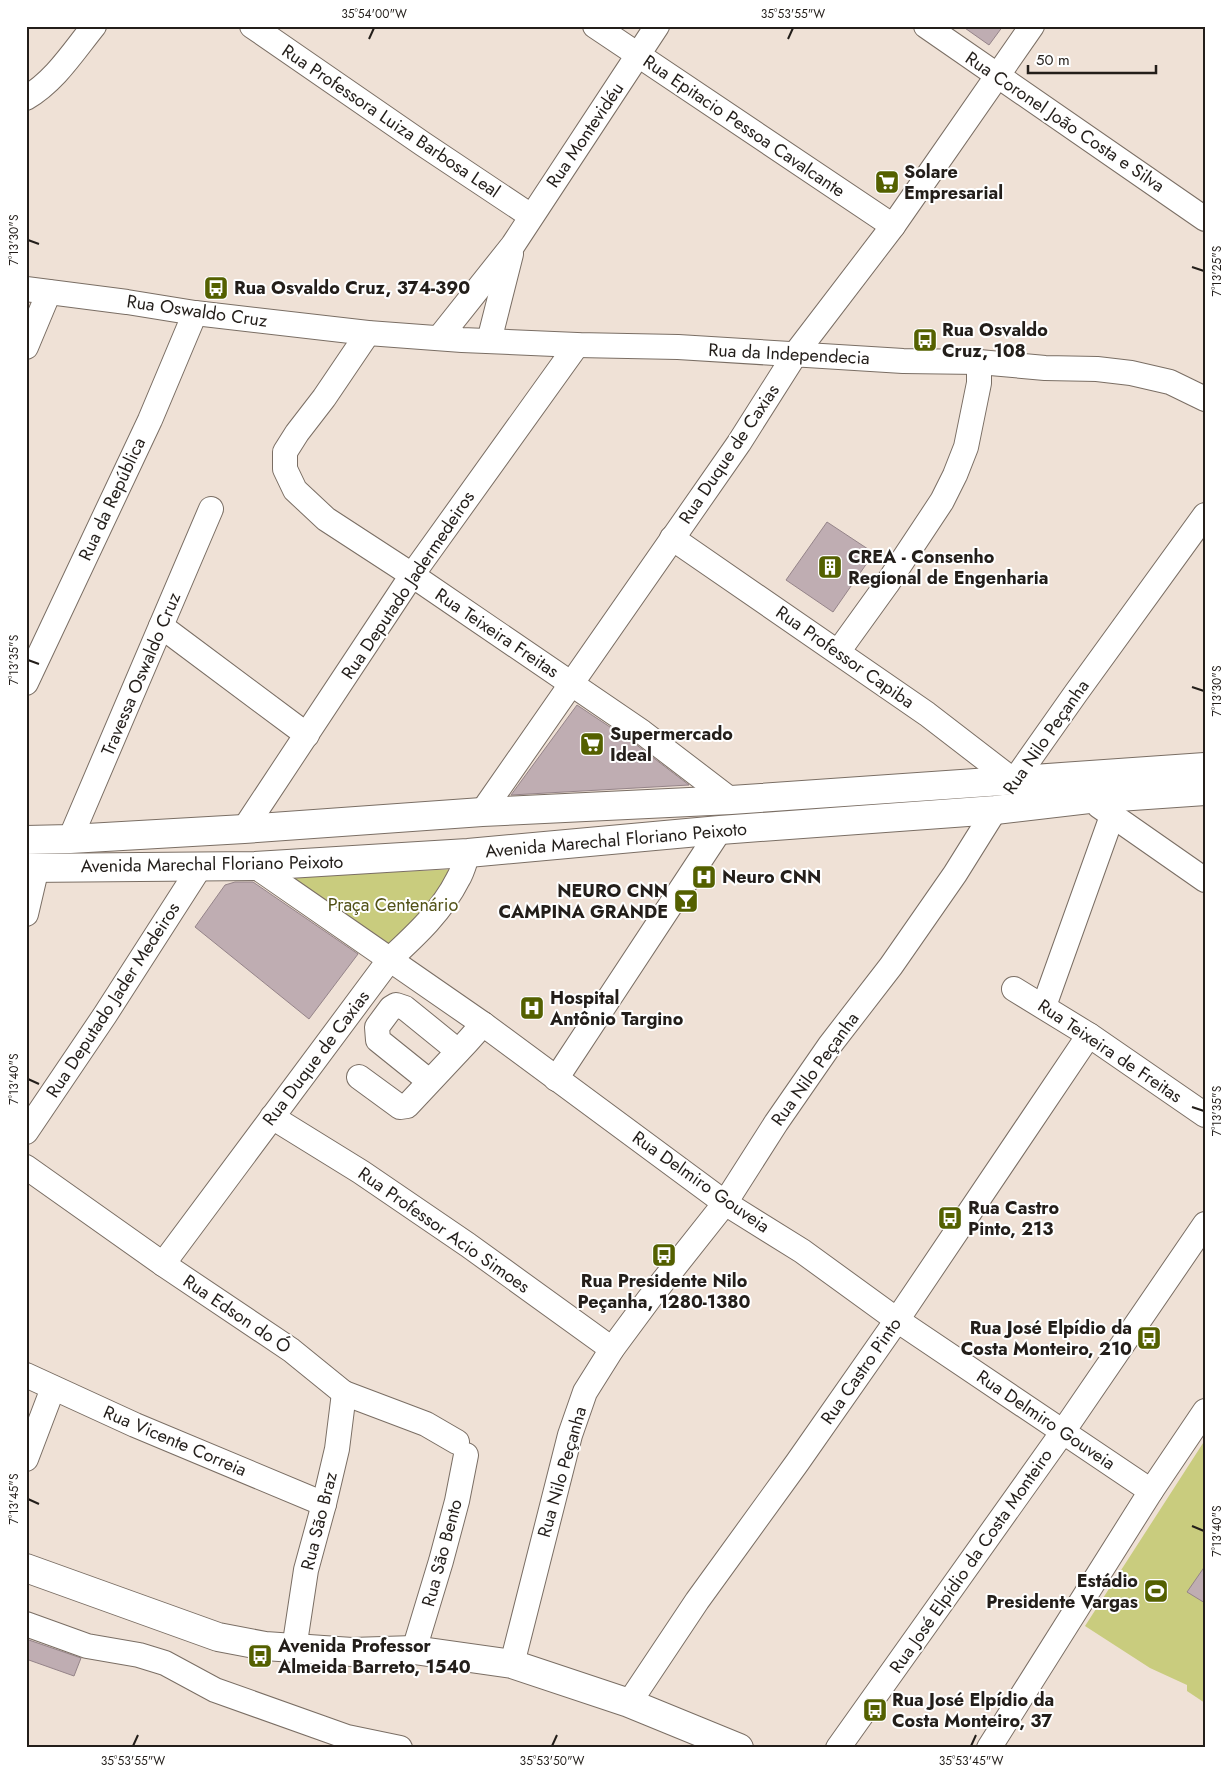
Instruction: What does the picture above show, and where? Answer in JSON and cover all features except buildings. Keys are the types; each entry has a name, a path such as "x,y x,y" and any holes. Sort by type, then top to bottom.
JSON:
{"main road":[{"name":"Avenida Marechal Floriano Peixoto","path":"26,840 244,829 482,812 731,800 1205,768"},
{"name":"Rua Nilo Peçanha","path":"995,810 1014,782"},
{"name":"Avenida Marechal Floriano Peixoto","path":"32,868 255,866 468,853 720,830 995,810 1089,799 1205,791"},
{"path":"26,1568 218,1637 265,1646 294,1649 352,1652 414,1650 512,1664 629,1703 740,1748"}],"street":[{"path":"26,98 39,91 57,73 94,26"},
{"name":"Rua Professora Luiza Barbosa Leal","path":"252,26 531,216"},
{"name":"Rua Epitacio Pessoa Cavalcante","path":"595,26 893,226"},
{"name":"Rua Montevidéu","path":"440,338 513,245 657,26"},
{"name":"Rua Coronel João Costa e Silva","path":"926,26 997,77 1205,219"},
{"name":"Rua Duque de Caxias","path":"482,812 739,443 796,353 893,226 1032,26"},
{"name":"Rua Montevidéu","path":"489,341 513,245"},
{"path":"26,346 37,290"},
{"name":"Rua Oswaldo Cruz","path":"37,290 195,313 368,333"},
{"name":"Rua da República","path":"26,683 150,420 195,313"},
{"name":"Rua da Independecia","path":"368,333 489,341 678,347 903,360 979,362 1046,368 1097,369 1131,373 1170,382 1205,399"},
{"name":"Rua Teixeira Freitas","path":"368,333 285,452 285,469 295,490 326,519 412,575 642,732 731,800"},
{"name":"Rua Deputado Jadermedeiros","path":"244,829 412,575 577,345"},
{"path":"838,652 887,584 942,502 966,447 979,383 979,362"},
{"name":"Travessa Oswaldo Cruz","path":"70,839 211,508"},
{"name":"Rua Nilo Peçanha","path":"1014,782 1205,515"},
{"name":"Rua Professor Capiba","path":"672,538 927,714 1014,782"},
{"path":"161,626 307,735"},
{"path":"1089,799 1205,880"},
{"name":"Rua Nilo Peçanha","path":"512,1664 573,1426 585,1392 612,1349 649,1299 725,1203 776,1123 830,1045 907,943 955,874 995,810"},
{"path":"1044,1006 1112,816"},
{"path":"556,1079 720,830"},
{"name":"Rua Duque de Caxias","path":"163,1264 390,959 428,922 446,898 459,878 468,853"},
{"name":"Rua Delmiro Gouveia","path":"255,866 483,1024 725,1203 802,1251 897,1320 980,1375 1062,1433 1151,1491"},
{"name":"Rua Deputado Jader Medeiros","path":"26,1132 200,867"},
{"path":"26,914 32,868"},
{"name":"Rua Teixeira de Freitas","path":"1014,988 1089,1035 1205,1115"},
{"path":"429,1082 378,1040 377,1027 391,1008 396,1005 406,1008 458,1051"},
{"path":"359,1077 400,1107 407,1106 483,1024"},
{"name":"Rua Castro Pinto","path":"629,1703 696,1601 797,1463 897,1320 1089,1035"},
{"name":"Rua Professor Acio Simoes","path":"272,1116 361,1172 468,1245 612,1349"},
{"name":"Rua Edson do Ó","path":"26,1167 163,1264 292,1350 344,1393 426,1424 461,1449"},
{"name":"Rua José Elpídio da Costa Monteiro","path":"838,1748 1062,1433 1205,1224"},
{"name":"Rua Vicente Correia","path":"26,1375 135,1425 324,1504"},
{"path":"26,1458 53,1388"},
{"name":"Rua São Braz","path":"294,1649 306,1570 324,1504 336,1449 344,1393"},
{"path":"989,1748 1151,1491 1205,1411"},
{"name":"Rua São Bento","path":"414,1650 444,1552 457,1501 461,1449"},
{"path":"26,1624 87,1646 138,1655 165,1663 215,1690 347,1737 400,1748"}],"green space":[{"name":"Praça Centenário","path":"457,869 403,953 292,877"},
{"name":"Estádio Presidente Vargas","path":"1205,1440 1205,1703 1187,1691 1187,1685 1150,1668 1085,1626"}],"place":[{"name":"Solare Empresarial","path":"887,182"},
{"name":"Rua Osvaldo Cruz, 374-390","path":"216,288"},
{"name":"Rua Osvaldo Cruz, 108","path":"925,340"},
{"name":"CREA - Consenho Regional de Engenharia","path":"830,567"},
{"name":"Supermercado Ideal","path":"592,744"},
{"name":"Neuro CNN","path":"704,877"},
{"name":"NEURO CNN CAMPINA GRANDE","path":"686,901"},
{"name":"Hospital Antônio Targino","path":"532,1008"},
{"name":"Rua Castro Pinto, 213","path":"950,1218"},
{"name":"Rua Presidente Nilo Peçanha, 1280-1380","path":"664,1255"},
{"name":"Rua José Elpídio da Costa Monteiro, 210","path":"1149,1338"},
{"name":"Estádio Presidente Vargas","path":"1156,1591"},
{"name":"Avenida Professor Almeida Barreto, 1540","path":"260,1656"},
{"name":"Rua José Elpídio da Costa Monteiro, 37","path":"875,1710"}]}
